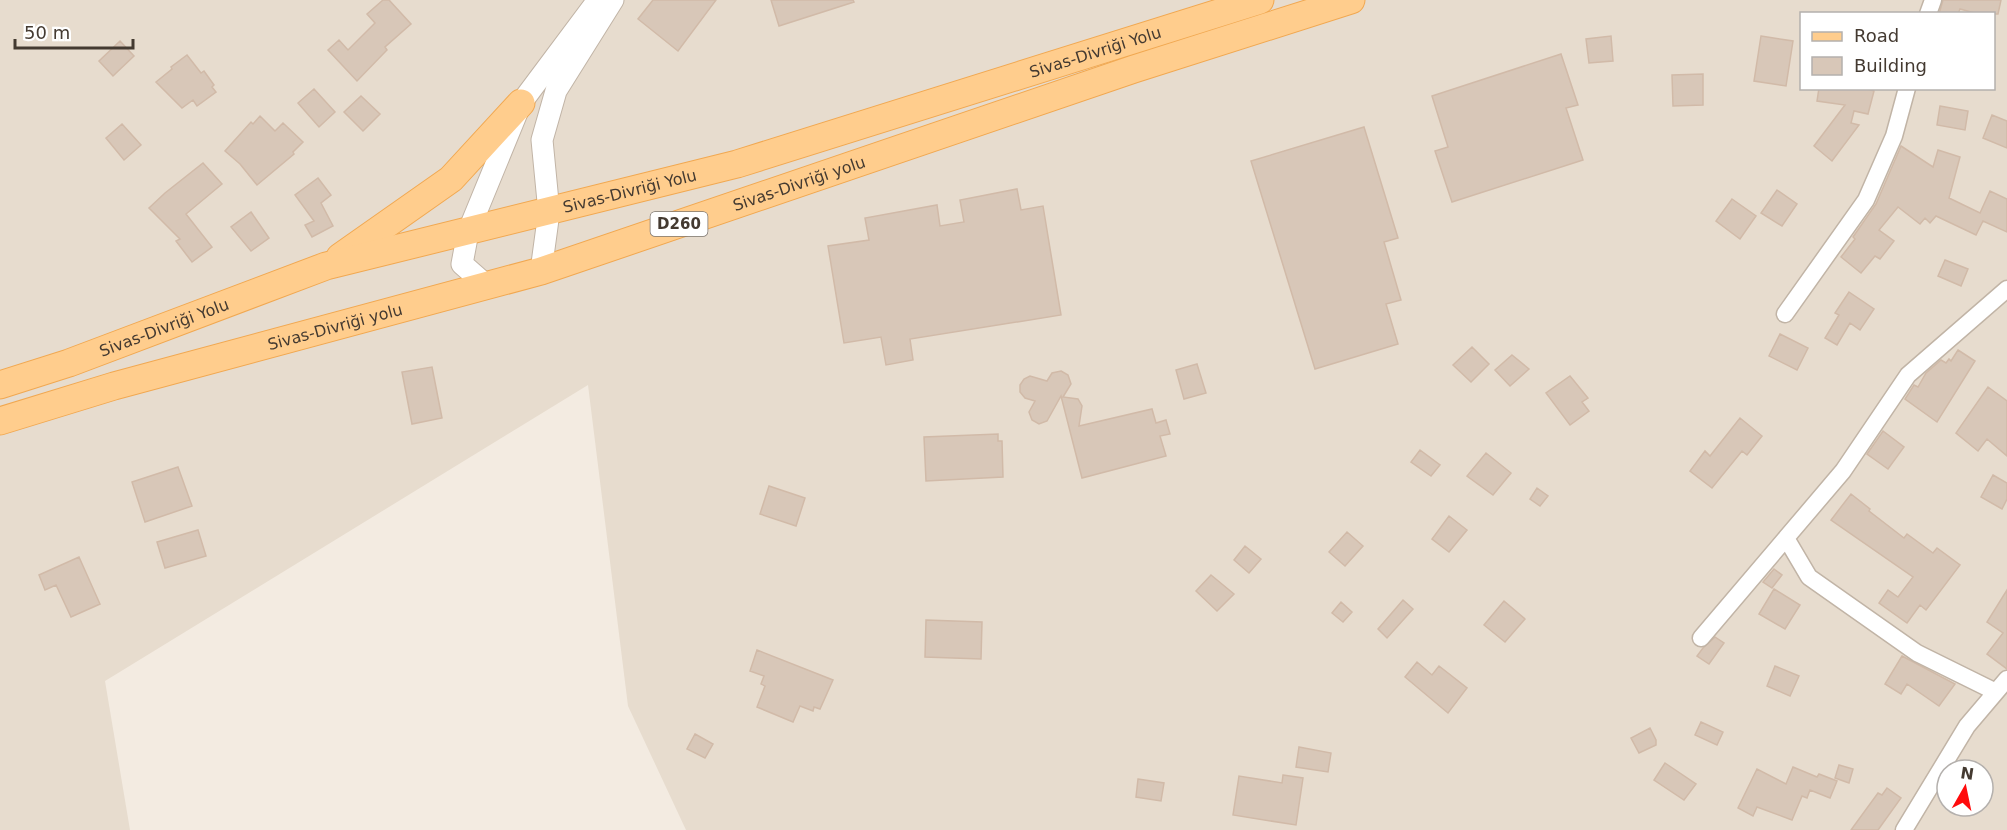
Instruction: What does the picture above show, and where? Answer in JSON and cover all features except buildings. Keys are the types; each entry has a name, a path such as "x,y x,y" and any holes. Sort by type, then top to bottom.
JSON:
{"main road":[{"name":"Sivas-Divriği Yolu","path":"0,385 69,363 326,266 737,164 1260,0"},
{"name":"Sivas-Divriği yolu","path":"0,421 114,386 541,271 1123,73 1351,0"},
{"path":"326,266 451,179 521,103"}],"street":[{"path":"487,286 462,264 468,232 521,103 598,0"},
{"path":"541,271 549,212 542,140 556,91 613,0"},
{"path":"1785,314 1866,200 1894,136 1906,90"},
{"path":"1701,638 1843,471 1908,375 2007,289"},
{"path":"1786,538 1809,577 1917,653 2002,686 1967,726 1904,830"}],"shaded area":[{"path":"0,0 2007,0 2007,830 686,830 628,706 588,385 105,681 130,830 0,830"}]}
